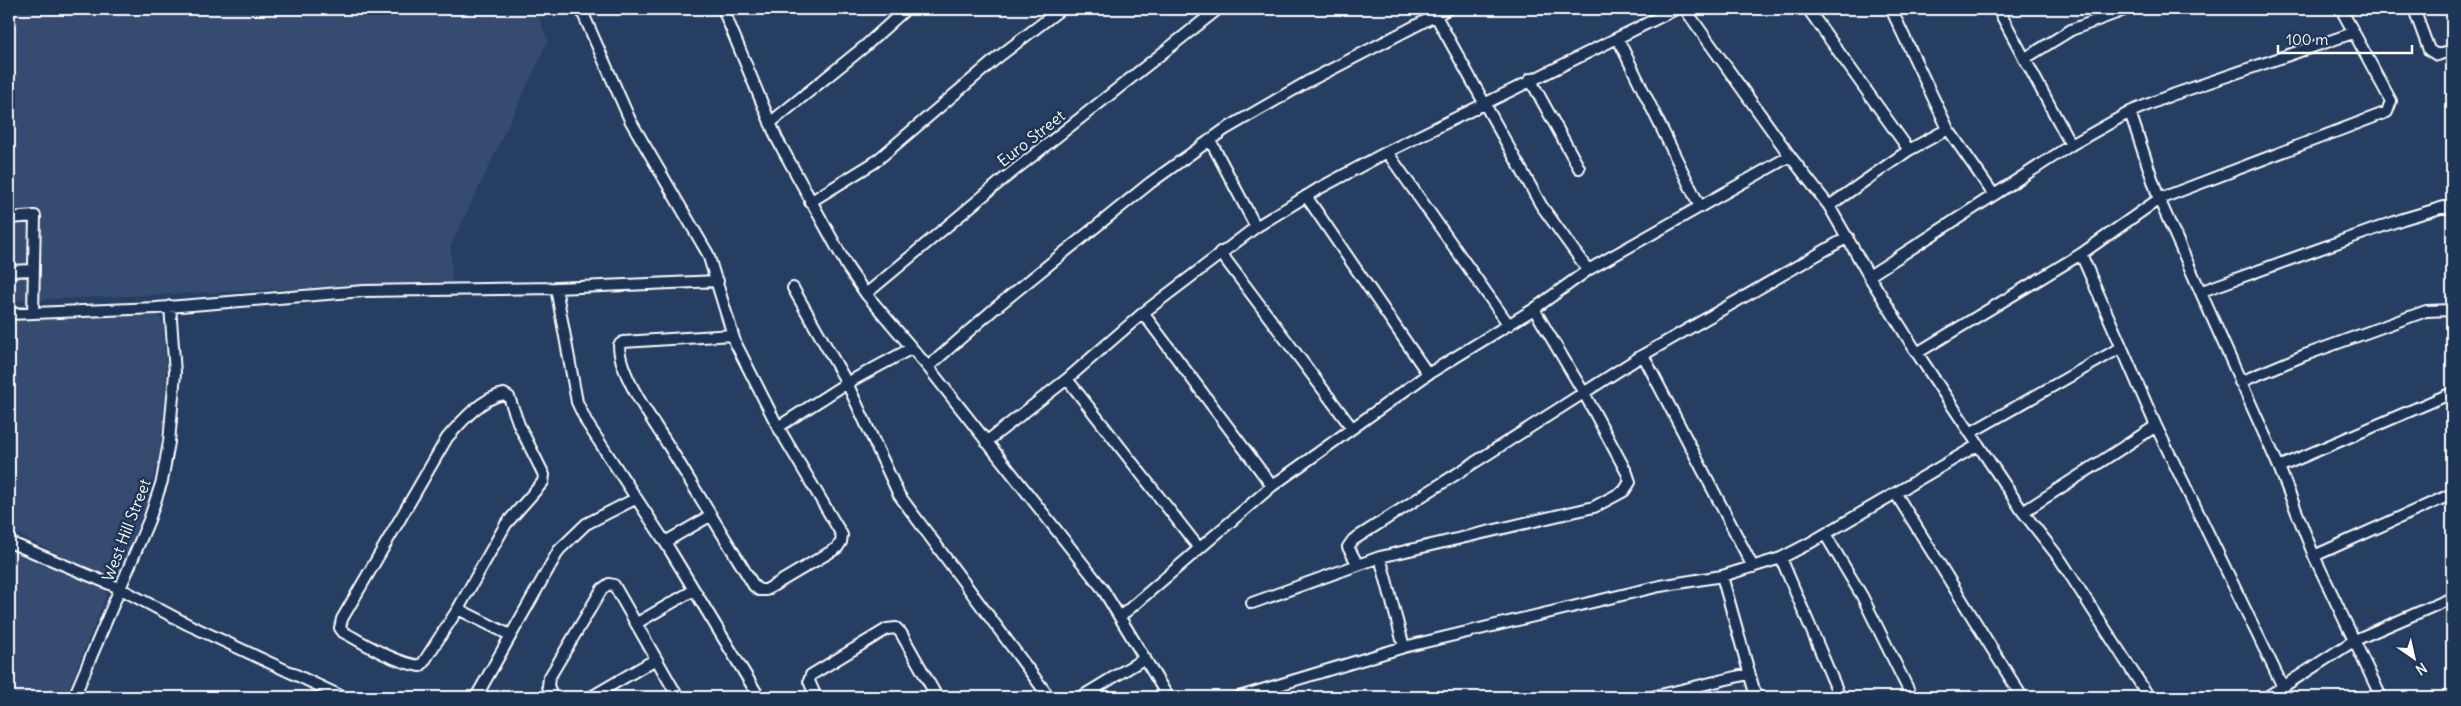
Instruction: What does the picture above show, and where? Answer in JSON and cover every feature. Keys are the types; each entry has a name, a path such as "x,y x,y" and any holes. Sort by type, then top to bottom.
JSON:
{"street":[{"path":"581,9 630,120 674,199 693,225 708,254 718,281 733,335 778,427 842,535 842,542 837,548 766,590 759,590 710,516 628,375 619,353 620,345 624,342 733,335"},
{"path":"722,9 789,164 866,294 912,348 1102,588 1121,616 1168,697"},
{"path":"770,123 864,47 906,9"},
{"path":"810,202 875,162 997,58 1060,9"},
{"name":"Euro Street","path":"866,294 1001,181 1218,9"},
{"path":"928,368 994,308 1150,182 1210,140 1307,82 1434,12 1448,9"},
{"path":"986,442 1067,380 1143,313 1220,252 1256,227 1306,196 1387,152 1676,9"},
{"path":"1685,9 1790,156 1829,206 1848,236 1869,276 1917,353 2023,512 2060,559 2150,697"},
{"path":"1808,9 1909,150"},
{"path":"1891,9 1948,130 1994,195"},
{"path":"1998,9 2071,145"},
{"path":"2024,59 2071,30 2127,9"},
{"path":"1917,353 2081,254 2160,200 2387,112 2391,101 2341,9"},
{"path":"2414,9 2429,50 2437,55 2452,50"},
{"path":"1434,12 1541,205 1588,270"},
{"path":"1869,276 2071,145 2130,112 2169,96 2354,33"},
{"path":"1618,38 1700,207"},
{"path":"1530,80 1579,168"},
{"path":"2130,112 2160,200 2279,466 2314,556 2356,640 2381,697"},
{"path":"1829,206 1909,150 1948,130"},
{"path":"1210,140 1256,227"},
{"path":"1387,152 1509,325"},
{"path":"1121,616 1272,486 1428,374 1534,310 1588,270 1790,156"},
{"path":"1306,196 1428,374"},
{"path":"2202,291 2403,219 2444,207 2452,209"},
{"path":"9,218 35,216 33,313"},
{"path":"1358,565 1348,547 1350,542 1643,355 1848,236"},
{"path":"1220,252 1352,428"},
{"path":"2081,254 2120,348 2156,426 2282,687"},
{"path":"9,270 33,270"},
{"path":"9,314 170,306 364,291 556,288 718,281"},
{"path":"556,288 577,402 587,423 635,499 666,542 759,697"},
{"path":"793,288 847,383 899,495 1049,697"},
{"name":"West Hill Street","path":"74,697 149,520 162,481 175,373 170,306"},
{"path":"1252,603 1380,557 1594,507 1624,491 1630,482 1627,473 1584,393 1534,310"},
{"path":"2240,382 2305,355 2426,311 2452,310"},
{"path":"1143,313 1272,486"},
{"path":"778,427 847,383 912,348"},
{"path":"1970,433 2120,348"},
{"path":"1643,355 1754,567"},
{"path":"1067,380 1199,548"},
{"path":"2279,466 2452,393"},
{"path":"504,394 509,397 519,425 544,475 543,482 506,524 458,608 420,666 375,649 340,628 342,619 447,438 466,417 496,396 504,394"},
{"path":"2023,512 2156,426"},
{"path":"1239,697 1404,647 1660,586 1722,576 1781,558 1896,494 1978,445"},
{"path":"1896,494 2022,697"},
{"path":"2314,556 2452,494"},
{"path":"476,697 559,550 586,524 635,499"},
{"path":"666,542 710,516"},
{"path":"1825,534 1862,596 1912,697"},
{"path":"9,542 119,588 187,624 343,697"},
{"path":"1380,557 1404,647"},
{"path":"1781,558 1840,697"},
{"path":"1722,576 1756,697"},
{"path":"553,697 548,686 549,678 602,589 609,584 614,585 678,697"},
{"path":"637,623 694,590"},
{"path":"2268,697 2356,640 2452,598"},
{"path":"458,608 510,635"},
{"path":"816,697 810,681 810,674 887,629 896,628 901,633 937,697"},
{"path":"1082,697 1145,658"},
{"path":"591,697 656,659"},
{"path":"1652,697 1748,674"}],"shaded area":[{"path":"9,9 536,9 548,41 451,246 452,282 9,301"},
{"path":"155,313 163,321 166,364 165,402 159,456 147,499 118,576 108,578 9,530 9,319"},
{"path":"9,546 104,590 107,594 65,697 9,697"}]}
